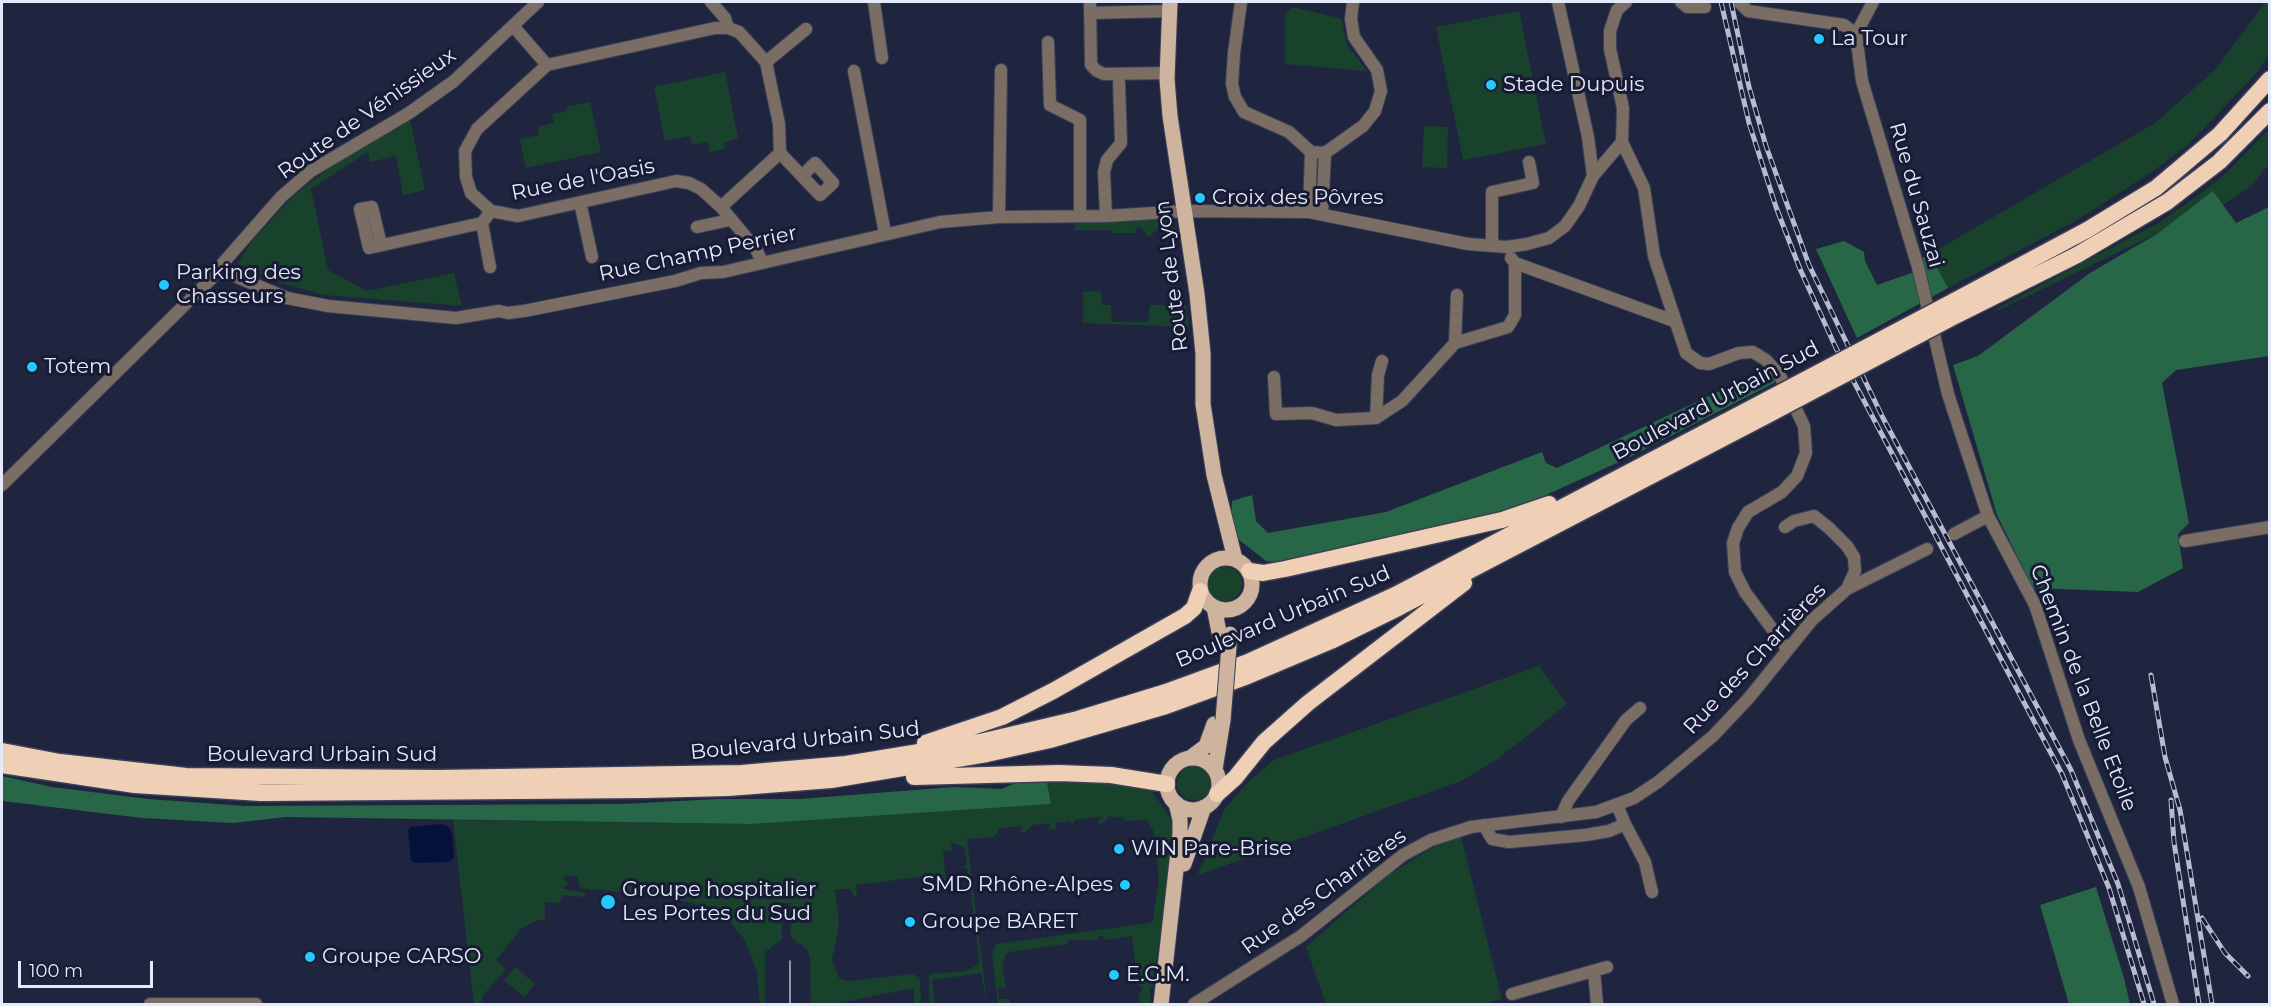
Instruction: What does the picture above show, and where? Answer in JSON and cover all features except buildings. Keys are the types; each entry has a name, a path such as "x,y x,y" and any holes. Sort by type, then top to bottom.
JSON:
{"highway":[{"name":"Boulevard Urbain Sud","path":"2,765 135,785 261,793 728,788 831,780 987,754 1050,740 1166,706 1248,676 1331,641 1502,555 1760,411 1955,308 2156,188 2215,140 2270,79"},
{"path":"2070,256 2075,250 2143,211 2194,173 2232,140 2270,99"},
{"path":"2070,256 2129,226 2183,191 2219,162 2270,111"},
{"path":"2070,256 2083,257 2171,209 2228,164 2270,124"},
{"name":"Boulevard Urbain Sud","path":"1955,308 2070,256"},
{"name":"Boulevard Urbain Sud","path":"2,751 127,771 255,778 676,776 846,764 933,751 1035,730 1186,684 1326,628 1576,500 1760,411"},
{"path":"1249,571 1263,573 1285,569 1502,520 1560,500 1576,500"},
{"path":"1217,794 1235,778 1264,742 1308,703 1461,586 1496,565 1502,555"},
{"path":"846,764 860,755 931,741 1002,717 1185,616 1194,608 1200,591"},
{"path":"831,780 849,784 940,775 1059,773 1111,775 1167,784"}],"main road":[{"name":"Route de Lyon","path":"1170,6 1167,73 1170,116 1186,211 1203,352 1203,404 1214,475 1218,530 1214,560"},
{"name":"Route de Lyon","path":"1214,475 1235,559"},
{"path":"1174,893 1204,807 1217,794 1218,777 1215,769 1225,635 1235,609 1249,597 1252,589 1249,571 1235,559 1214,560 1202,573 1200,591 1214,607 1225,635"},
{"path":"1214,607 1235,609"},
{"path":"1161,1005 1180,820 1176,803 1167,784 1168,777 1176,764 1190,758 1206,746 1218,722"},
{"path":"1190,758 1204,760 1215,769"},
{"path":"1176,803 1189,809 1204,807"}],"street":[{"name":"Route de Vénissieux","path":"2,485 222,269 281,197 311,171 409,113 445,88 538,2"},
{"path":"711,2 725,18 728,28"},
{"path":"874,2 882,58"},
{"path":"1241,2 1234,53 1232,84 1234,97 1244,112 1289,132 1311,152 1325,153 1363,126 1375,111 1381,91 1377,70 1354,37 1351,19 1353,2"},
{"path":"1558,2 1588,137 1593,176"},
{"path":"1626,2 1617,10 1610,31 1610,49 1623,108 1622,142 1644,188 1654,256 1686,353 1700,363 1709,364 1739,353 1753,352 1766,360 1779,374 1804,426 1806,453 1797,476 1782,492 1749,512 1738,528 1733,543 1735,572 1745,592 1787,649"},
{"path":"1681,2 1687,7 1705,7"},
{"path":"1743,6 1844,25 1856,34 1873,2"},
{"path":"1167,73 1104,74 1096,71 1091,65 1090,7 1170,6"},
{"path":"513,26 547,65 694,33 728,28 739,32 766,62 779,124 780,153 801,176"},
{"path":"766,62 806,29"},
{"name":"Rue du Sauzai","path":"1856,34 1862,81 1918,267 1941,368"},
{"path":"1048,42 1050,105 1080,120 1080,216"},
{"name":"Rue de l'Oasis","path":"547,65 477,129 465,151 466,177 471,193 490,212 519,216 676,182 689,183 701,189 721,207 756,249 762,261"},
{"path":"854,70 885,234"},
{"path":"999,217 1001,70"},
{"path":"1106,216 1104,172 1107,160 1121,143 1119,81"},
{"name":"Rue Champ Perrier","path":"222,269 287,298 328,306 456,318 499,310 508,313 524,311 940,222 999,217 1106,216 1186,211 1309,212 1468,244 1507,247 1549,238 1565,226 1579,206 1593,176 1622,142"},
{"path":"1309,212 1311,152"},
{"path":"721,207 780,153"},
{"path":"1322,214 1325,153"},
{"path":"1492,246 1492,192 1533,183 1529,162"},
{"path":"580,202 592,257"},
{"path":"381,245 482,223 490,212"},
{"path":"697,227 730,220"},
{"path":"482,223 490,267"},
{"path":"1507,247 1508,255 1515,262 1674,321"},
{"path":"1274,377 1275,414 1312,413 1336,420 1377,418 1402,401 1455,343 1508,327 1515,315 1515,262"},
{"path":"1455,343 1457,295"},
{"path":"1377,418 1378,375 1382,361"},
{"name":"Chemin de la Belle Etoile","path":"1941,368 1988,516 2035,605 2079,740 2139,887 2173,1005"},
{"path":"1785,526 1814,516 1847,546 1854,557 1855,572 1847,589"},
{"path":"1954,534 1988,516"},
{"path":"2185,541 2270,527"},
{"name":"Rue des Charrières","path":"1194,1005 1301,936 1403,855 1431,840 1484,825 1596,812 1617,805 1658,782 1713,736 1748,699 1812,620 1847,589 1927,549"},
{"path":"1561,817 1568,801 1626,720 1640,708"},
{"path":"1617,805 1645,862 1652,892"},
{"path":"1484,825 1492,839 1509,842 1586,835 1609,831 1625,824"},
{"path":"1512,994 1607,967"},
{"path":"1594,971 1597,1005"},
{"path":"150,1005 256,1005"}],"green space":[{"path":"2266,2 2269,2 2269,54 2259,70 2190,143 2156,169 2079,219 1948,288 1930,254 2155,123 2215,70"},
{"path":"1293,7 1342,19 1347,45 1367,71 1285,64 1285,14"},
{"name":"Stade Dupuis","path":"1519,11 1546,144 1463,160 1436,27"},
{"path":"725,72 738,138 724,142 725,149 710,152 708,142 692,145 690,136 665,141 654,87"},
{"path":"590,102 601,152 526,168 520,139 539,135 538,127 554,123 552,114 567,111 567,107"},
{"path":"410,120 425,190 403,195 396,156 370,162 368,152 311,189 328,270 367,291 454,273 462,306 324,295 281,283 237,264 253,240 294,195 329,168"},
{"path":"1424,126 1448,127 1447,168 1422,167"},
{"path":"2269,129 2269,164 2251,186 2223,205 2213,192 2158,233 1997,311 1996,309 2160,222 2223,176"},
{"path":"2213,191 2236,223 2269,207 2269,356 2176,370 2162,383 2189,523 2178,534 2183,568 2138,592 2033,588 1997,515 1953,365 1978,356 2090,273 2157,234"},
{"path":"1166,219 1177,231 1157,230 1148,237 1141,227 1136,228 1135,233 1113,233 1112,230 1074,230 1076,223"},
{"path":"1844,241 1864,252 1865,261 1877,285 1923,269 1922,258 1930,254 1948,288 1857,338 1816,249"},
{"path":"1100,285 1102,305 1111,305 1112,322 1148,322 1150,305 1186,305 1189,327 1083,323 1083,292 1100,291"},
{"path":"1766,369 1776,382 1630,457 1506,513 1276,562 1266,561 1238,539 1231,517 1232,501 1252,495 1256,521 1268,533 1386,512 1542,452 1546,463 1557,468"},
{"path":"1225,567 1237,572 1242,584 1237,596 1225,601 1213,596 1208,584 1213,572"},
{"path":"1539,666 1567,704 1499,758 1461,781 1198,875 1224,810 1247,783 1274,760"},
{"path":"1194,766 1206,771 1211,783 1206,795 1194,800 1182,795 1177,783 1182,771"},
{"path":"2,776 52,787 148,799 245,806 622,804 718,799 800,799 953,787 1001,789 1016,783 1047,782 1051,804 751,824 285,817 233,823 142,818 2,801"},
{"path":"1063,779 1149,787 1171,819 1174,830 1153,987 1150,987 1151,1004 1140,1004 1139,993 1142,993 1141,986 1138,986 1132,936 1105,940 1104,936 1097,936 1098,940 1068,940 1068,944 1009,952 1005,955 1002,967 1006,987 998,988 999,999 1010,999 1010,1004 998,1004 992,955 996,944 1150,923 1153,920 1159,877 1153,830 1146,820 1123,821 1125,818 1109,816 1104,823 1097,824 1101,817 1076,820 1071,826 1071,821 1056,823 1057,828 1048,830 1051,823 1032,825 1026,832 1019,833 1022,826 1000,828 994,837 967,839 987,1003 981,973 932,980 935,1003 929,1004 929,974 967,971 979,964 975,919 968,920 968,916 974,915 967,868 962,868 967,865 964,847 951,843 952,850 943,851 946,882 933,883 936,879 935,875 856,885 857,897 853,896 850,889 835,889 839,924 832,959 839,978 849,981 913,974 920,980 921,1004 914,1004 914,988 833,1004 811,1004 810,957 806,948 791,938 790,903 781,903 782,939 765,952 765,1004 760,1004 757,972 745,940 731,923 713,911 692,903 650,895 580,888 577,877 570,875 563,878 568,883 563,889 585,893 585,897 562,895 560,903 545,902 545,920 537,920 521,929 496,960 506,969 484,994 480,1004 474,1004 453,820 751,824 871,813 1051,804 1047,782 967,782"},
{"path":"1461,837 1502,999 1481,1004 1326,1004 1306,947 1387,876 1440,843"},
{"path":"2096,887 2130,1004 2069,1004 2040,905"},
{"path":"515,967 535,984 524,997 504,980"}],"water":[{"path":"441,824 447,826 452,832 454,858 449,862 414,863 411,860 408,831 410,827"}],"tram line":[{"path":"790,961 790,1004"}],"railway":[{"path":"1721,2 1749,123 1776,207 1800,269 1836,348 2062,774 2109,888 2144,1004"},
{"path":"1731,2 1749,87 1766,146 1809,265 1883,418 2071,770 2118,884 2154,1004"},
{"path":"2151,675 2165,757 2180,810 2212,1004"},
{"path":"2171,800 2174,842 2199,1004"},
{"path":"2202,918 2225,953 2248,976"}],"place":[{"name":"La Tour","path":"1819,39"},
{"name":"Stade Dupuis","path":"1491,85"},
{"name":"Croix des Pôvres","path":"1200,198"},
{"name":"Parking des Chasseurs","path":"164,285"},
{"name":"Totem","path":"32,367"},
{"name":"WIN Pare-Brise","path":"1119,849"},
{"name":"SMD Rhône-Alpes","path":"1125,885"},
{"name":"Groupe hospitalier Les Portes du Sud","path":"608,902"},
{"name":"Groupe BARET","path":"910,922"},
{"name":"Groupe CARSO","path":"310,957"},
{"name":"E.G.M.","path":"1114,975"}]}
